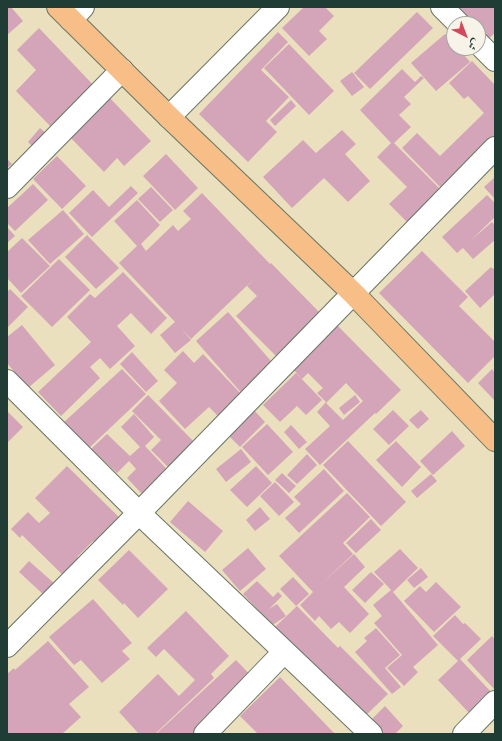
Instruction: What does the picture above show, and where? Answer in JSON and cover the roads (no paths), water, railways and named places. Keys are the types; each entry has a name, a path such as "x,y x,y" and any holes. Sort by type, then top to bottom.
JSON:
{"main road":[{"path":"70,11 122,70 353,293 495,440"}],"street":[{"path":"169,116 278,7"},
{"path":"442,7 451,16"},
{"path":"486,51 495,60"},
{"path":"7,187 122,70"},
{"path":"7,646 140,513 495,148"},
{"path":"7,381 140,513 371,734"},
{"path":"205,734 284,652"},
{"path":"464,734 495,702"}]}
